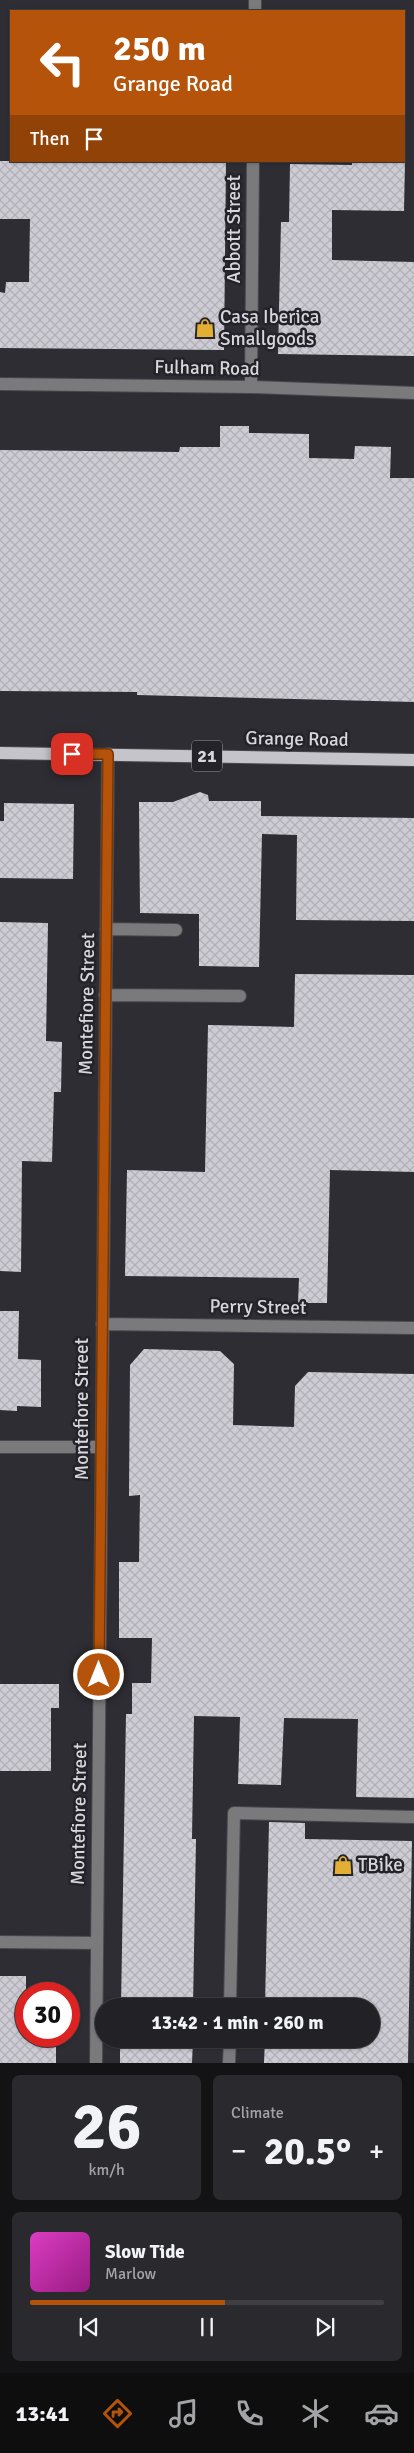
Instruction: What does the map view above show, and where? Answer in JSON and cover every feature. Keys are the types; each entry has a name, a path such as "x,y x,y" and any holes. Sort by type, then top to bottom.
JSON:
{"main road":[{"name":"Grange Road","path":"0,752 414,760"}],"street":[{"name":"Abbott Street","path":"251,387 253,162"},
{"name":"Fulham Road","path":"0,384 251,387 414,393"},
{"name":"Montefiore Street","path":"96,2063 108,754"},
{"path":"106,929 176,930"},
{"path":"105,995 240,996"},
{"name":"Perry Street","path":"102,1324 414,1328"},
{"path":"0,1447 101,1447"},
{"path":"230,1998 234,1813 414,1817"},
{"path":"0,1942 96,1943"},
{"path":"229,2063 230,2048"}],"building":[{"path":"0,161 226,162 224,350 0,348 0,292 5,293 6,282 29,282 30,219 0,219"},
{"path":"352,162 405,162 404,211 332,210 332,260 414,262 414,356 278,354 281,222 289,222 290,164 352,165"},
{"path":"220,426 249,426 249,433 309,434 309,458 354,459 355,446 391,447 390,478 414,478 414,702 137,695 137,692 0,691 0,450 179,452 180,447 220,447"},
{"path":"200,792 208,795 209,801 261,801 261,816 414,818 414,921 296,920 297,835 262,834 259,967 199,966 199,914 140,913 139,802 173,802"},
{"path":"4,803 74,804 73,879 0,878 0,821 4,821"},
{"path":"0,922 48,923 46,1041 62,1042 61,1092 54,1092 52,1162 22,1161 21,1272 0,1271"},
{"path":"295,974 414,975 414,1172 330,1170 327,1303 298,1303 299,1278 125,1276 127,1170 205,1172 208,1025 294,1027"},
{"path":"0,1311 19,1311 18,1359 41,1360 41,1407 17,1406 17,1411 0,1410"},
{"path":"144,1349 220,1351 234,1364 233,1425 294,1427 295,1386 308,1372 414,1374 414,1798 356,1797 358,1719 284,1718 281,1785 238,1784 240,1717 194,1716 192,1839 196,1839 193,1998 121,1998 126,1714 132,1714 132,1683 151,1683 152,1638 119,1638 119,1562 139,1562 140,1495 129,1496 130,1365"},
{"path":"0,1684 59,1684 59,1708 51,1708 51,1771 0,1771"},
{"path":"269,1822 305,1823 305,1839 412,1841 408,2063 264,2063 265,2048 380,2048 380,1998 265,1998"},
{"path":"0,1976 26,1976 26,1982 15,1982 15,2047 56,2047 56,2063 0,2063"},
{"path":"120,2048 193,2048 192,2063 120,2063"}],"place":[{"name":"Casa Iberica Smallgoods","path":"205,328"},
{"name":"TBike","path":"343,1865"}],"route":[{"path":"72,754 108,754 99,1675"}]}
